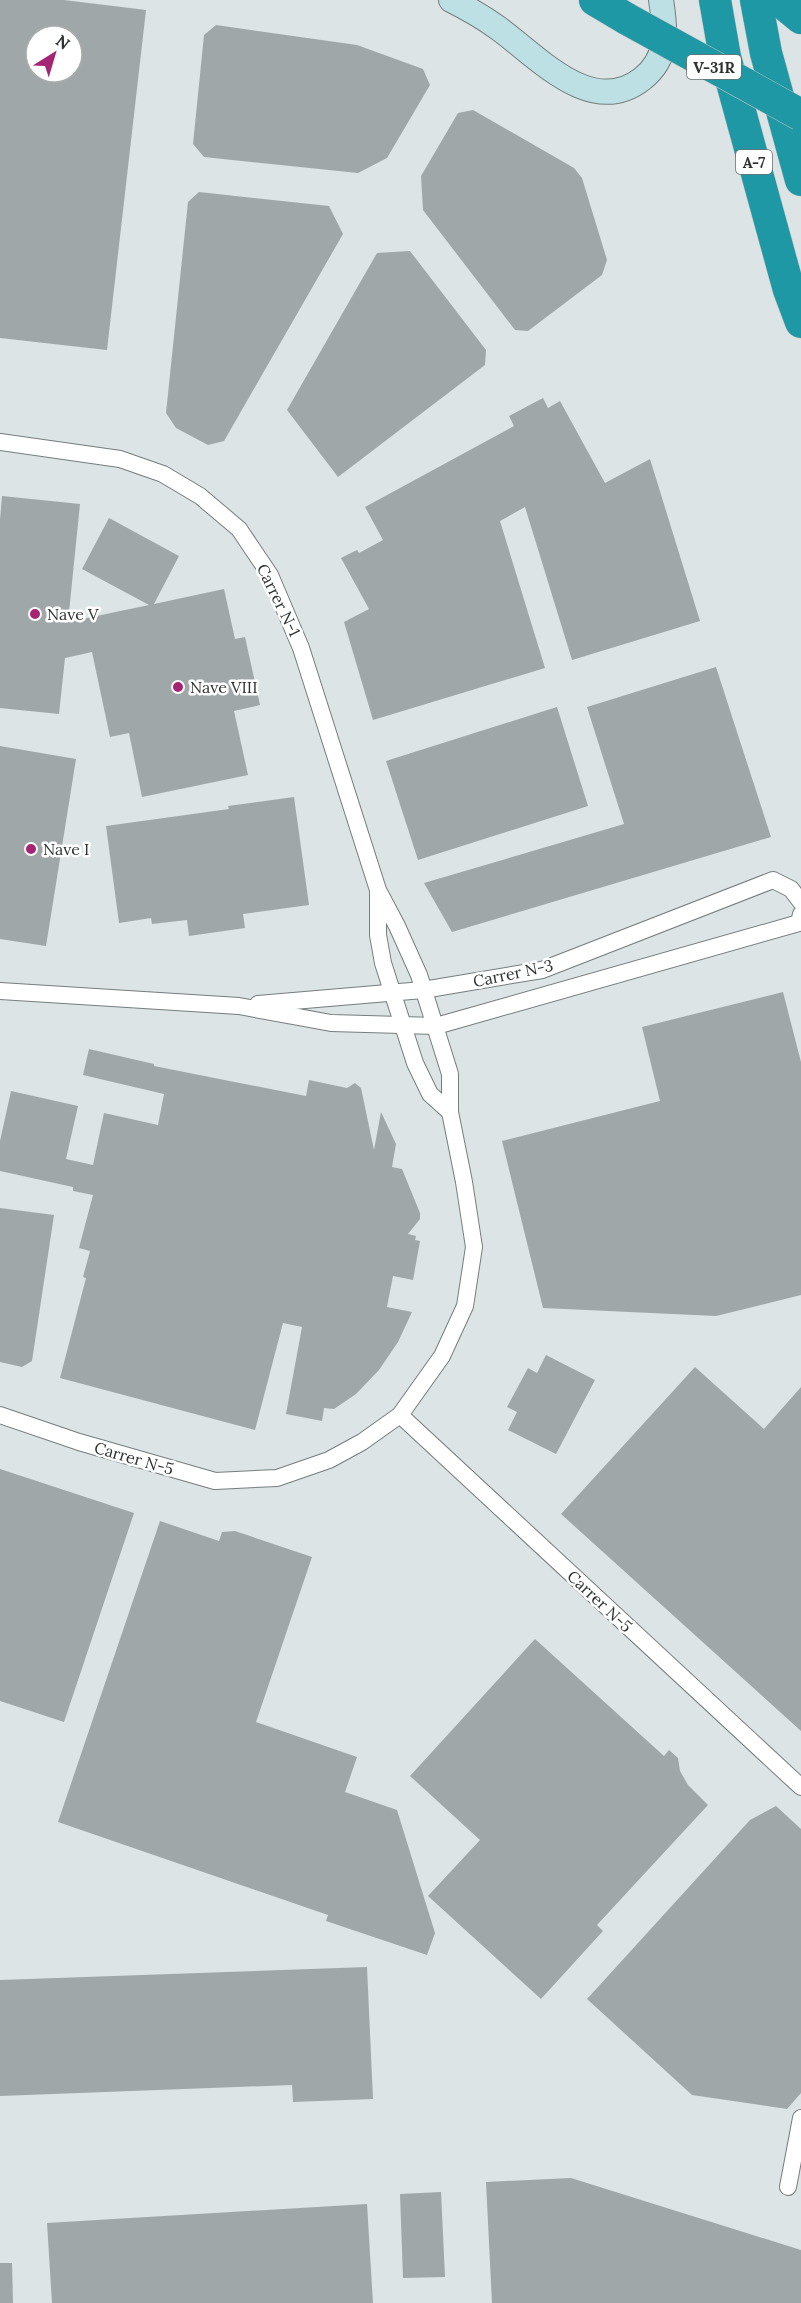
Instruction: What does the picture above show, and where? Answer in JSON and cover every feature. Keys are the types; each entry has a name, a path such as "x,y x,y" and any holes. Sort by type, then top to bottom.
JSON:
{"highway":[{"name":"A-7","path":"715,0 725,57 789,290 801,322"},
{"name":"A-7","path":"756,0 766,53 801,180"},
{"path":"779,0 801,18"},
{"name":"V-31R","path":"606,8 801,115"}],"street":[{"path":"451,0 498,28 560,77 604,91 628,87 639,82 656,66 665,46 665,23 661,0"},
{"name":"Carrer N-1","path":"0,442 120,459 164,474 200,496 238,529 270,575 301,648 378,890 397,926 436,1026 450,1074 450,1112"},
{"name":"Carrer N-3","path":"239,1006 423,990 542,970 774,880 791,889 801,902"},
{"name":"Carrer N-1","path":"378,890 378,935 383,963 415,1063 430,1094 450,1112"},
{"name":"Carrer N-3","path":"0,991 239,1006 332,1023 436,1026 798,924 801,914"},
{"name":"Carrer N-5","path":"0,1415 79,1442 215,1481 277,1478 329,1460 362,1442 400,1415 442,1356 465,1306 474,1247 465,1182 450,1112"},
{"name":"Carrer N-5","path":"400,1415 801,1787"},
{"path":"788,2187 801,2118"}],"building":[{"path":"0,0 64,0 146,10 107,350 0,338"},
{"path":"216,25 357,45 423,69 430,85 387,158 358,173 204,157 193,144 204,35"},
{"path":"473,110 574,168 582,178 607,260 602,275 528,331 515,330 423,210 421,176 458,113"},
{"path":"199,192 329,206 343,234 224,441 208,445 176,428 166,413 188,202"},
{"path":"410,251 486,350 485,365 338,477 287,410 377,253"},
{"path":"543,398 548,408 560,401 605,483 650,459 700,621 572,660 525,507 500,521 545,668 373,720 344,622 369,609 341,558 357,550 359,553 383,540 365,507 514,426 509,416"},
{"path":"2,496 80,504 68,622 149,605 82,569 109,518 179,556 154,604 224,589 235,639 245,637 260,705 234,711 248,775 142,797 129,733 110,737 92,652 65,658 59,714 0,708"},
{"path":"716,667 771,837 452,932 424,883 624,824 587,707"},
{"path":"557,707 588,806 418,860 386,761"},
{"name":"Nave I","path":"0,746 76,759 46,946 0,939"},
{"path":"294,797 309,905 243,914 245,928 189,936 187,920 152,924 151,918 119,923 106,826 229,809 228,806"},
{"path":"783,992 801,1062 801,1295 716,1316 543,1308 502,1141 660,1101 642,1027"},
{"path":"89,1049 154,1064 154,1066 306,1096 309,1080 347,1088 355,1083 361,1088 374,1150 381,1112 396,1144 392,1167 402,1169 420,1213 420,1219 408,1234 416,1236 415,1240 420,1241 413,1280 393,1276 387,1307 412,1312 398,1342 379,1370 356,1394 334,1409 324,1408 322,1421 286,1414 302,1327 283,1323 255,1430 60,1378 86,1278 83,1277 90,1251 79,1248 93,1195 73,1191 73,1187 0,1171 0,1141 11,1091 78,1106 66,1159 93,1165 104,1113 158,1125 164,1094 83,1075"},
{"path":"0,1208 54,1215 32,1361 22,1367 0,1362"},
{"path":"546,1355 595,1380 556,1454 508,1430 517,1412 507,1407 528,1368 537,1373"},
{"path":"695,1367 764,1429 801,1387 801,1731 561,1514"},
{"path":"0,1469 134,1513 64,1722 0,1701"},
{"path":"160,1521 219,1541 222,1532 235,1531 312,1557 256,1722 357,1757 345,1792 397,1810 435,1933 427,1955 326,1921 328,1915 58,1822"},
{"path":"535,1639 664,1756 669,1750 678,1758 680,1771 688,1785 708,1805 597,1925 603,1931 541,1999 428,1896 480,1840 410,1776"},
{"path":"776,1806 801,1829 801,2093 787,2109 692,2095 587,1999 750,1820"},
{"path":"367,1967 373,2099 293,2102 292,2085 0,2096 0,1980"},
{"path":"571,2178 801,2250 801,2303 492,2303 486,2182"},
{"path":"441,2192 445,2277 403,2278 400,2194"},
{"path":"367,2204 373,2303 52,2303 47,2223"},
{"path":"0,2263 12,2263 13,2303 0,2303"}],"place":[{"name":"Nave V","path":"35,614"},
{"name":"Nave VIII","path":"178,687"},
{"name":"Nave I","path":"31,849"}]}
